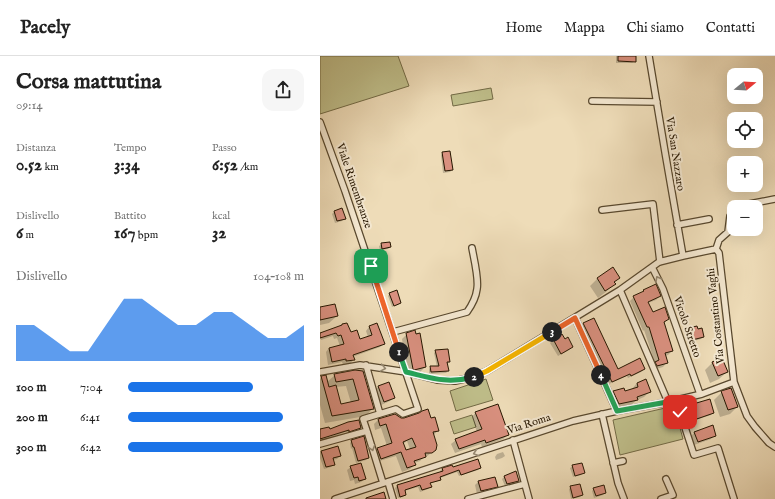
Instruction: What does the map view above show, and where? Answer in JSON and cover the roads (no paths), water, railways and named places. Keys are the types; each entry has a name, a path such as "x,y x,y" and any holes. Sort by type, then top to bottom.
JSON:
{"street":[{"name":"Via San Nazzaro","path":"649,56 682,256"},
{"path":"592,101 657,102"},
{"name":"Viale Rimembranze","path":"320,122 346,191 418,409 403,414 396,409 380,414"},
{"path":"763,201 775,199"},
{"path":"602,210 653,204 660,262"},
{"path":"677,225 709,219"},
{"path":"320,372 363,365 406,372 437,380 455,381 473,377 487,371 575,318 620,290 660,262 716,249 719,240 727,233"},
{"path":"392,332 467,312 472,305 477,289 472,248"},
{"name":"Via Costantino Vaghi","path":"716,249 719,253 734,382 747,416 769,443 775,447"},
{"name":"Vicolo Stretto","path":"652,267 663,289 700,394"},
{"path":"620,290 668,402"},
{"path":"575,318 617,411"},
{"path":"363,365 380,414 363,419 393,499"},
{"name":"Via Roma","path":"335,499 573,421 668,402 700,394 734,382"},
{"path":"676,400 694,456 718,448 734,499"},
{"path":"602,414 618,483 624,499"},
{"path":"320,444 367,431"},
{"path":"513,440 529,499"},
{"path":"613,463 623,461"},
{"path":"661,499 673,496 666,479"},
{"path":"468,499 525,484"}]}
